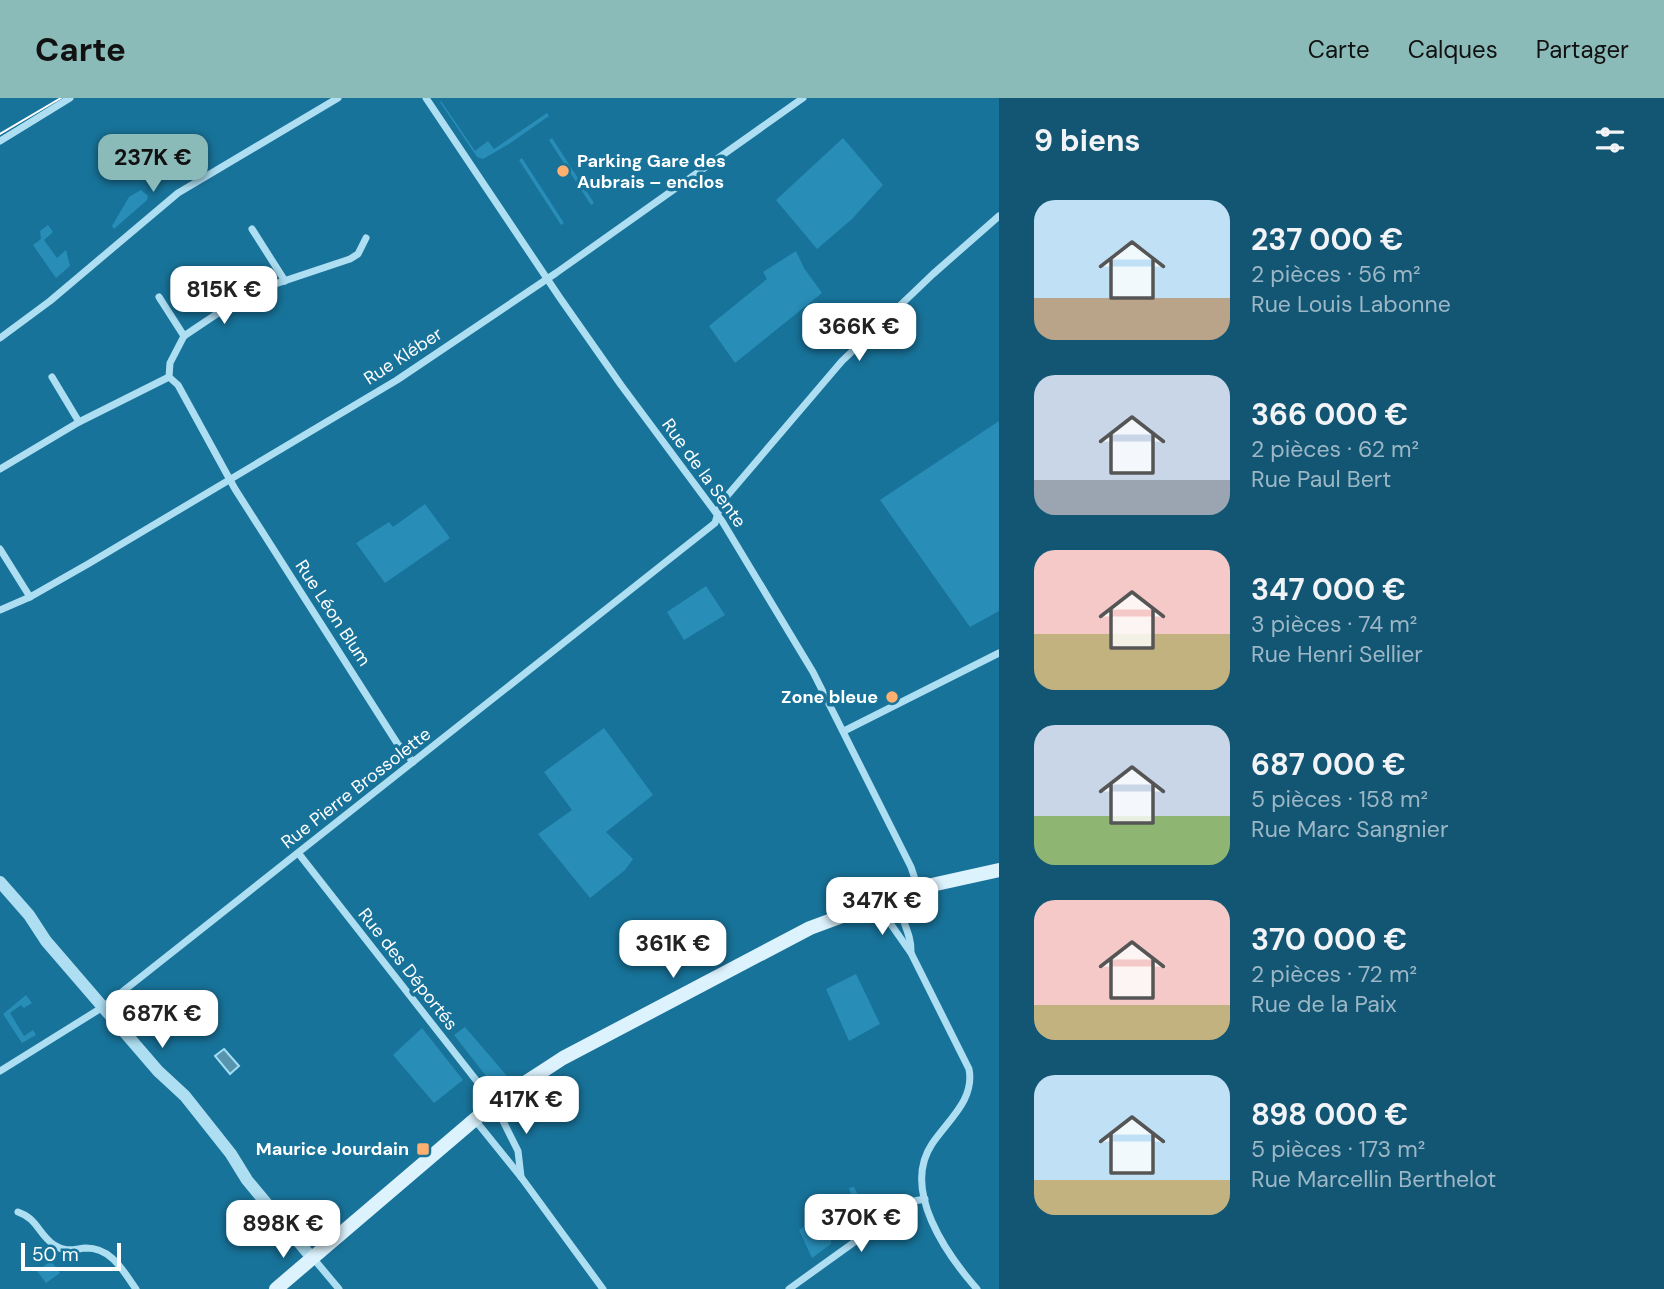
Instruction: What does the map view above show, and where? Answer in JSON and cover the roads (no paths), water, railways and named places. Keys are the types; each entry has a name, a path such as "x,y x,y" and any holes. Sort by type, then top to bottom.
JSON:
{"main road":[{"path":"276,1289 494,1103 563,1058 810,928 918,888 999,870"}],"street":[{"path":"0,141 70,98"},
{"path":"0,338 50,301 178,193 338,98"},
{"name":"Rue de la Sente","path":"426,98 621,385 717,514 813,672 911,867 918,888"},
{"name":"Rue Kléber","path":"0,610 30,597 397,380 548,279 803,98"},
{"name":"Rue Pierre Brossolette","path":"0,1072 103,1006 299,854 715,523 721,503 842,361 933,274 999,216"},
{"path":"252,229 285,281"},
{"path":"0,468 79,422 169,377 170,363 184,336 248,293 350,259 358,254 366,238"},
{"path":"159,298 184,336"},
{"path":"52,377 79,422"},
{"name":"Rue Léon Blum","path":"169,377 178,386 230,479 397,743 413,762"},
{"path":"0,549 30,597"},
{"path":"844,731 999,653"},
{"name":"Rue des Déportés","path":"299,854 494,1103 518,1151 520,1177"},
{"path":"0,882 158,1071 185,1096 231,1154 247,1180 339,1289"},
{"path":"898,895 899,908 912,939 911,953"},
{"path":"875,903 911,953 960,1048 970,1078 964,1102 927,1153 923,1174 928,1216 977,1289"},
{"path":"475,1120 603,1289"},
{"path":"789,1289 900,1210 914,1201 925,1199"},
{"path":"18,1212 29,1216 58,1247 70,1251 93,1249 107,1253 114,1258 136,1289"}],"tram line":[{"path":"0,134 61,98"}],"place":[{"name":"Parking Gare des Aubrais – enclos","path":"563,171"},
{"name":"Zone bleue","path":"892,697"},
{"name":"Maurice Jourdain","path":"423,1149"}]}
